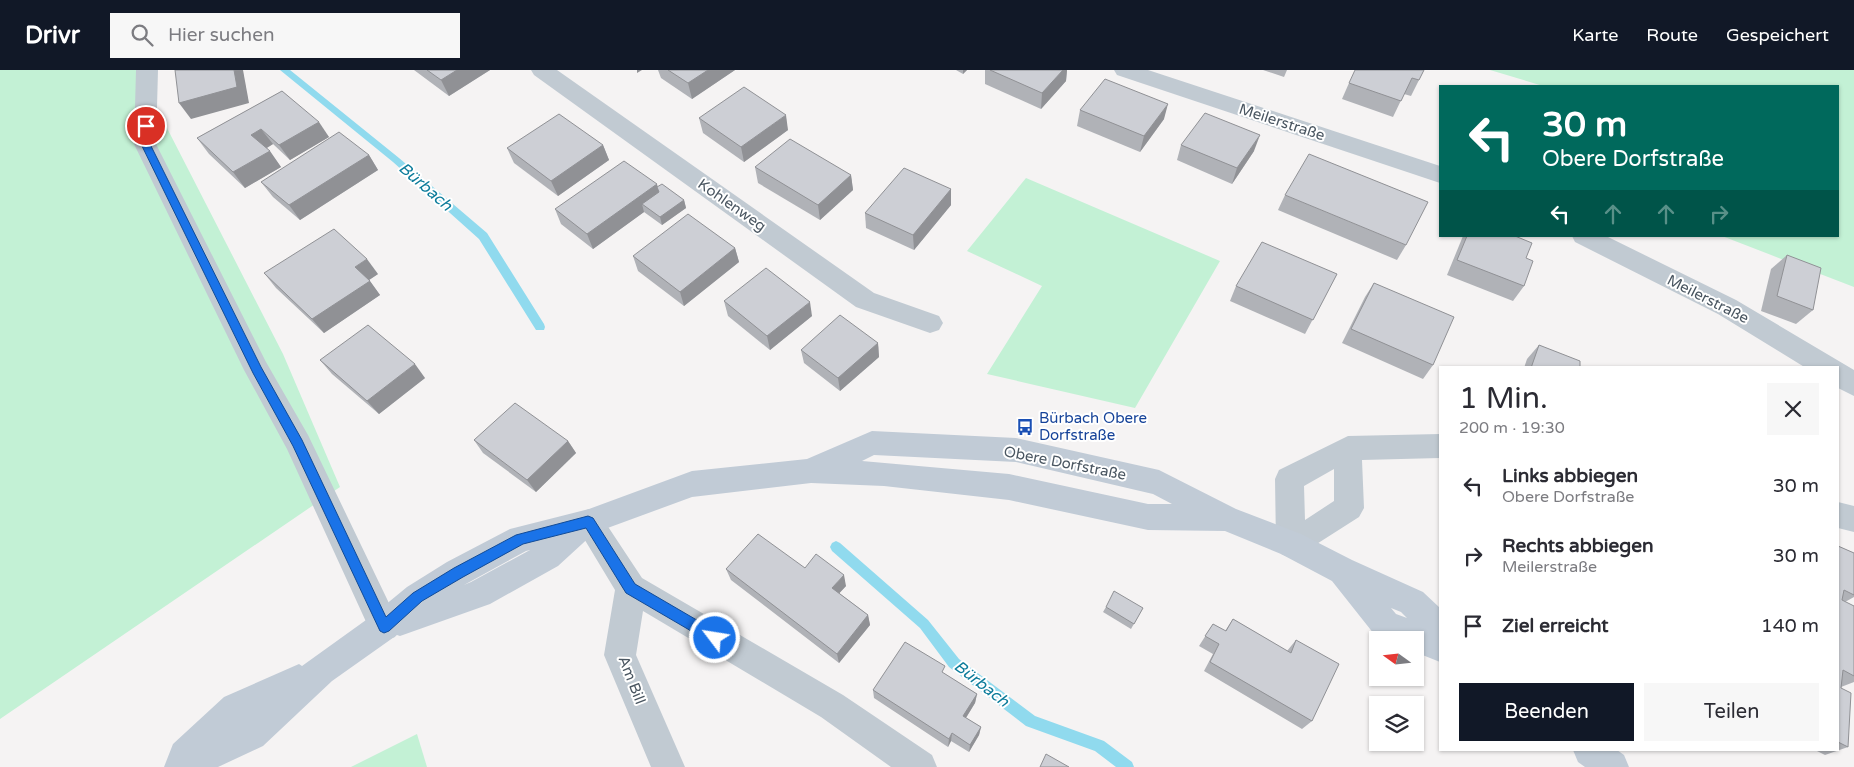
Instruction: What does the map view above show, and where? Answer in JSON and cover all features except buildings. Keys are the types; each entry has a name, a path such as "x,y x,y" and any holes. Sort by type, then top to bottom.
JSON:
{"street":[{"path":"147,70 145,144 257,370 298,443 384,626"},
{"name":"Kohlenweg","path":"542,70 865,300 930,323"},
{"name":"Meilerstraße","path":"1125,70 1439,174"},
{"name":"Meilerstraße","path":"1586,237 1727,307 1814,356 1826,366"},
{"path":"1839,374 1854,385"},
{"name":"Obere Dorfstraße","path":"811,471 872,443 1016,450 1159,482 1226,518 1291,544 1341,570 1412,602 1439,628"},
{"path":"1348,448 1350,508 1291,544 1289,479 1348,448 1439,446"},
{"name":"Obere Dorfstraße","path":"181,767 251,734 321,670 384,626 479,594 547,556 588,522 692,484 811,471 884,474 1009,487 1148,517 1226,518"},
{"path":"1839,515 1854,519"},
{"path":"588,522 631,588 832,706 920,767"},
{"name":"Obere Dorfstraße","path":"1341,570 1385,624 1439,647"},
{"name":"Am Bill","path":"631,588 620,654 668,767"},
{"name":"Obere Dorfstraße","path":"174,767 235,708 321,670"},
{"path":"1591,751 1612,767"}],"green space":[{"path":"0,70 146,70 149,93 283,354 340,487 0,719"},
{"path":"1490,70 1854,70 1854,287 1725,237 1839,237 1839,85 1540,85"},
{"path":"1026,178 1220,261 1135,408 987,374 1042,286 967,251"},
{"path":"417,734 427,767 351,767"}],"waterway":[{"name":"Bürbach","path":"284,70 396,160 483,236 540,327"},
{"name":"Bürbach","path":"836,547 924,624 954,663 1031,721 1099,746 1127,767"}],"place":[{"name":"Bürbach Obere Dorfstraße","path":"1025,427"}],"route":[{"path":"146,126 145,144 257,370 298,443 384,626 418,597 458,572 520,539 588,522 631,588 715,638"}]}
